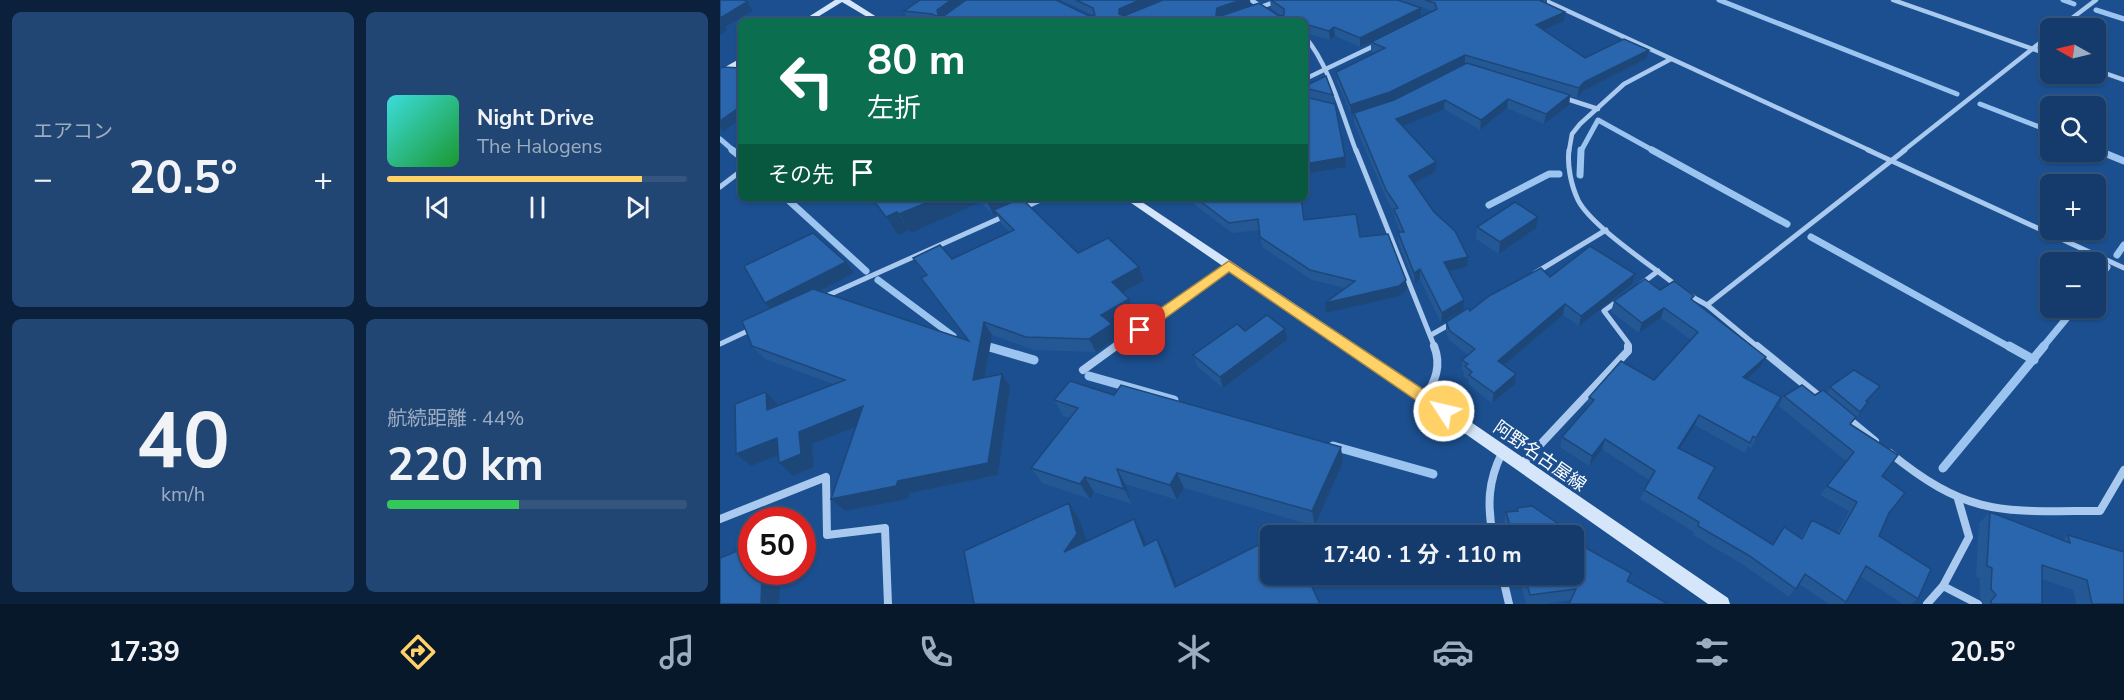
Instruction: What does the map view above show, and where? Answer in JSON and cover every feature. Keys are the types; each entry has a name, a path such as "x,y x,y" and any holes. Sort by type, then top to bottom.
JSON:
{"main road":[{"path":"811,18 842,0 874,18"},
{"path":"720,74 738,63"},
{"name":"阿野名古屋線","path":"1134,201 1425,398 1722,604"}],"street":[{"path":"1251,0 1266,10"},
{"path":"1251,10 1280,0"},
{"path":"1544,0 2124,268"},
{"path":"1893,0 2040,51"},
{"path":"2072,18 2096,0"},
{"path":"1308,40 1324,70 1438,355 1437,376 1425,398"},
{"path":"1308,78 1385,41"},
{"path":"1707,305 2040,43"},
{"path":"1671,59 1624,84 1572,134 1567,162 1578,200 1606,230 1658,272 1707,305 1826,402"},
{"path":"2106,74 2124,80"},
{"path":"1554,95 1598,109"},
{"path":"1330,109 1340,110"},
{"path":"1345,121 1354,119"},
{"path":"720,187 738,173"},
{"path":"813,302 1038,201"},
{"path":"1527,278 1606,230"},
{"path":"1083,370 1229,265"},
{"path":"1631,291 1658,272"},
{"path":"1521,465 1628,351 1628,343 1604,311 1622,298"},
{"path":"1431,335 1458,320"},
{"path":"720,344 760,326"},
{"path":"1835,409 1917,475 1958,499 2019,511 2100,511 2124,470"},
{"path":"1490,525 1486,507 1492,472 1503,452"},
{"path":"720,519 825,477 826,535 885,528 888,604"},
{"path":"1927,604 1943,586 1969,537 1958,499"},
{"path":"1505,585 1509,604"},
{"path":"1943,586 1978,604"}],"building":[{"path":"720,0 744,0 747,2 720,18"},
{"path":"920,0 951,0 937,10 938,15 944,16 966,0 1056,0 1089,16 1095,15 1093,8 1076,0 1140,0 1119,9 1119,14 1124,16 1163,0 1241,0 1217,8 1216,15 1221,16 1259,3 1279,16 1284,15 1284,9 1271,0 1398,0 1421,8 1360,38 1334,27 1329,31 1308,25 1308,18 941,18 932,14 904,11"},
{"path":"1425,0 1543,0 1541,1 1565,12 1536,25 1585,58 1624,39 1649,50 1584,82 1579,88 1465,55 1390,92 1350,105 1336,72 1385,48 1371,42 1437,9 1435,3"},
{"path":"1467,63 1570,95 1546,114 1508,99 1481,120 1445,100 1396,119 1436,162 1409,176 1434,212 1455,231 1468,257 1444,262 1464,300 1442,313 1420,269 1414,273 1398,232 1404,232 1394,209 1398,208 1386,190 1354,113 1394,100"},
{"path":"720,68 738,68 738,109 720,121"},
{"path":"1326,76 1333,95 1308,89 1308,85"},
{"path":"1308,98 1335,104 1345,157 1308,163"},
{"path":"874,201 931,201 899,214 897,212 886,217"},
{"path":"1014,201 1024,201 1078,253 1108,238 1139,267 1112,282 1129,299 1101,315 1112,324 1089,339 1026,337 984,322 973,380 1002,374 988,463 898,481 896,486 831,499 863,406 799,432 801,454 779,463 777,438 736,454 735,404 766,392 767,410 845,380 752,346 742,321 813,289 969,341 921,278 927,275 913,258 940,245 952,259 1014,230 994,210"},
{"path":"1200,201 1301,201 1304,220 1356,214 1360,237 1388,234 1406,280 1399,286 1325,303 1355,281 1310,270 1260,237 1258,219 1229,223"},
{"path":"1515,202 1538,217 1500,242 1477,227"},
{"path":"813,233 846,262 765,303 744,266"},
{"path":"1590,246 1635,274 1581,316 1565,304 1498,361 1516,374 1494,393 1469,375 1472,372 1465,366 1468,364 1462,360 1475,349 1450,331 1446,322 1468,308 1470,311 1489,296 1541,268 1550,277"},
{"path":"1645,279 1660,290 1674,281 1694,296 1691,299 1766,357 1743,377 1781,397 1756,438 1753,436 1750,443 1699,415 1678,448 1715,467 1698,498 1773,545 1784,527 1802,539 1812,520 1839,534 1857,502 1827,486 1854,452 1784,396 1802,385 1815,395 1823,390 1856,417 1850,424 1898,455 1882,476 1905,493 1889,513 1879,536 1931,569 1918,599 1866,566 1846,602 1805,574 1796,589 1748,555 1698,526 1699,522 1644,490 1655,471 1605,439 1592,456 1562,437 1594,400 1589,397 1621,361 1654,380 1698,332 1664,308 1642,323 1614,301"},
{"path":"1267,315 1285,329 1220,377 1193,355 1237,324 1245,331"},
{"path":"1854,370 1880,386 1866,401 1868,402 1860,412 1830,387"},
{"path":"1070,381 1114,395 1121,385 1341,447 1312,511 1177,473 1170,485 1117,469 1124,489 1085,477 1080,484 1031,468 1078,408 1054,400"},
{"path":"1069,503 1077,534 1064,552 1134,519 1144,546 1157,539 1175,587 1260,544 1260,585 1311,585 1320,604 974,604 964,551"},
{"path":"1532,506 1560,525 1510,525 1506,512 1518,511 1517,508"},
{"path":"1990,512 2070,543 2068,535 2124,552 2124,604 2092,604 2087,580 2042,565 2042,604 1991,604 1996,595 1991,589 1992,568 1987,566"},
{"path":"1584,547 1631,573 1627,581 1668,604 1569,604 1576,589 1530,595 1527,585 1584,585"},
{"path":"738,551 738,585 762,585 761,604 720,604 720,558"}],"waterway":[{"path":"1719,0 1957,94"},
{"path":"2063,0 2074,4"},
{"path":"2096,10 2124,19"},
{"path":"1980,104 2040,127"},
{"path":"1581,151 1598,120 1654,151"},
{"path":"720,139 734,151"},
{"path":"732,150 738,155"},
{"path":"1580,175 1581,150"},
{"path":"1652,150 1787,224"},
{"path":"2106,154 2124,161"},
{"path":"1489,205 1549,174 1559,174"},
{"path":"789,201 866,271"},
{"path":"1811,237 2011,348"},
{"path":"2117,255 2124,245"},
{"path":"878,280 953,336"},
{"path":"2042,348 2067,318"},
{"path":"982,345 991,348"},
{"path":"986,346 1034,360"},
{"path":"2009,346 2033,359"},
{"path":"2033,359 2044,346"},
{"path":"1943,468 2033,359"},
{"path":"1089,376 1174,400"},
{"path":"1333,446 1433,474"}],"route":[{"path":"1140,330 1229,265 1444,411"}]}
